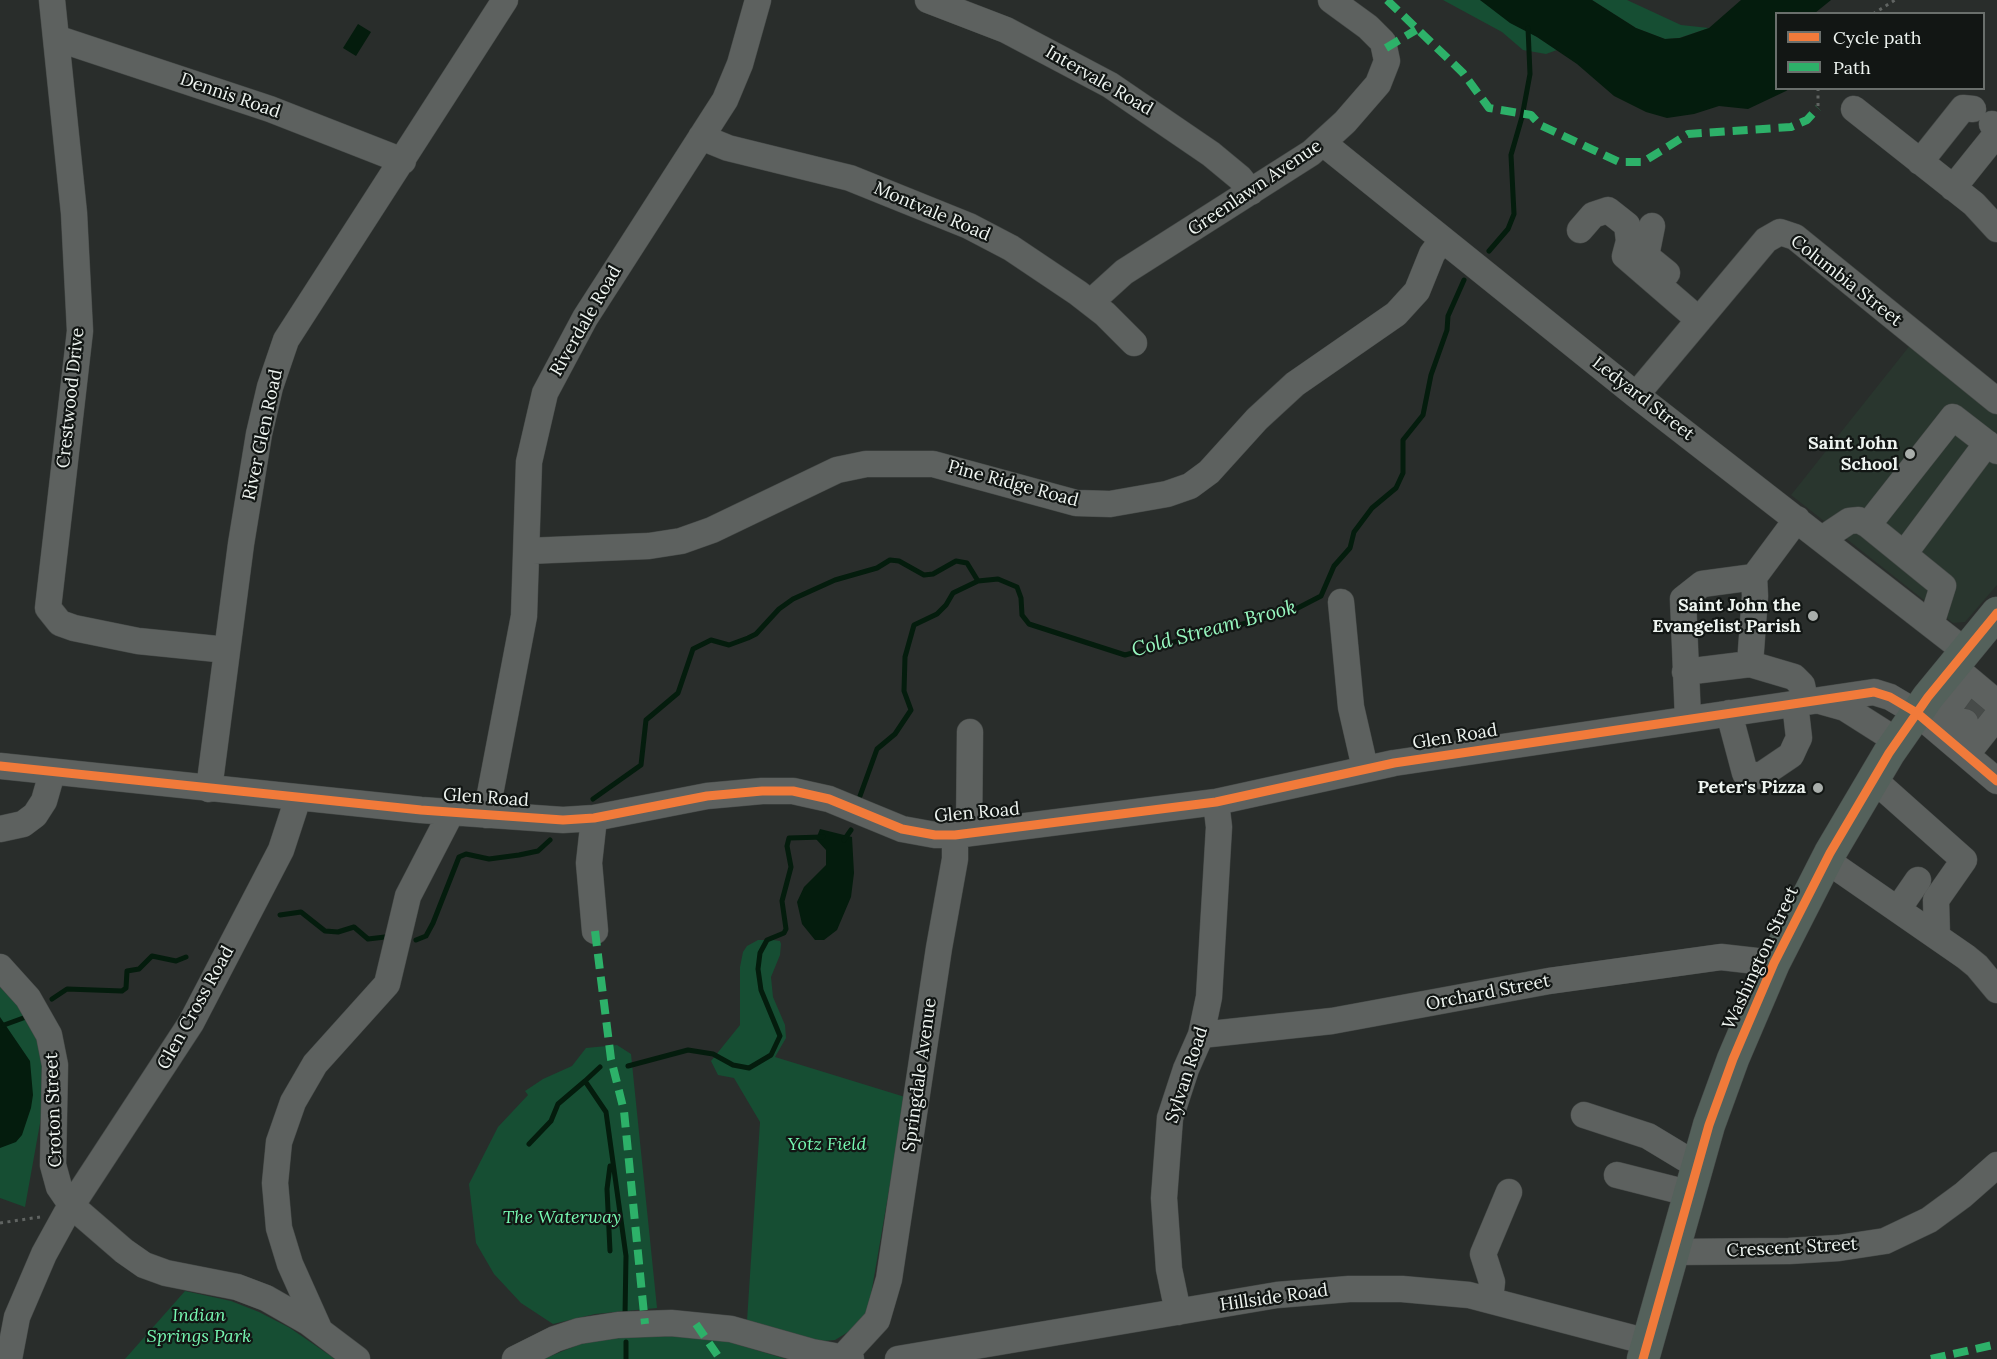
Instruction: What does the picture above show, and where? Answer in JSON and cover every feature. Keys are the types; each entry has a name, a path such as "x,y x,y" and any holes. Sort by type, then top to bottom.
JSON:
{"main road":[{"name":"Washington Street","path":"1645,1351 1692,1179 1725,1080 1774,963 1826,860 1897,741 1971,690"}],"street":[{"name":"Crestwood Drive","path":"52,0 74,213 80,331 48,608 60,623 74,628 138,641 227,650"},
{"name":"River Glen Road","path":"209,789 259,434 270,387 286,340 505,0"},
{"name":"Riverdale Road","path":"486,815 520,648 527,585 529,462 545,393 585,318 730,89 758,0"},
{"name":"Intervale Road","path":"928,0 1006,30 1110,85 1211,154 1240,178 1251,192"},
{"name":"Greenlawn Avenue","path":"1092,302 1124,272 1251,192 1323,143 1378,84 1385,68 1386,48 1374,32 1331,0"},
{"name":"Dennis Road","path":"56,38 270,109 403,161"},
{"path":"1920,162 1963,108 1982,116 1996,130 1994,137 1953,188"},
{"path":"1854,109 1982,212 1997,229"},
{"name":"Montvale Road","path":"701,137 728,148 825,170 922,205 1011,248 1092,302 1134,343"},
{"name":"Ledyard Street","path":"1323,143 1636,394 1931,624 1971,690"},
{"path":"1580,230 1593,215 1608,210 1627,225 1629,241 1625,256 1704,314"},
{"path":"1652,226 1646,256 1704,314"},
{"name":"Columbia Street","path":"1636,394 1766,240 1780,232 1795,237 1997,400"},
{"name":"Pine Ridge Road","path":"527,551 649,546 681,541 712,530 837,470 866,464 933,464 1076,503 1110,504 1167,494 1190,486 1209,472 1257,419 1295,384 1396,314 1417,291 1432,254 1442,240"},
{"path":"1868,525 1953,417 1992,447 1904,554"},
{"path":"1750,664 1755,596 1754,577 1797,519"},
{"path":"1822,539 1849,521 1859,520 1868,525 1943,586 1931,624"},
{"path":"1688,719 1683,599 1702,584 1754,577"},
{"path":"1341,602 1351,707 1365,768"},
{"path":"1686,672 1750,664 1794,676 1802,685 1799,738 1791,754 1760,776 1745,773 1729,713"},
{"path":"1971,690 1997,782"},
{"name":"Glen Road","path":"0,766 452,813 563,820 594,818 707,796 762,790 793,791 829,799 902,829 935,835 962,834 1216,802 1365,768 1800,702 1874,692 1890,697 1971,690"},
{"name":"Glen Road","path":"1800,702 1819,701 1845,708 1897,741"},
{"name":"Springdale Avenue","path":"842,1358 873,1326 880,1314 891,1268 939,948 955,859 962,834 970,732"},
{"path":"0,829 23,824 35,815 44,801 52,773"},
{"path":"1873,778 1964,860 1936,900 1937,936"},
{"name":"Glen Cross Road","path":"69,1210 195,1015 281,850 298,798"},
{"name":"Sylvan Road","path":"1178,1312 1169,1269 1164,1198 1170,1118 1186,1069 1201,1035 1210,983 1219,827 1216,802"},
{"path":"320,1331 290,1264 279,1228 275,1193 278,1150 286,1119 315,1064 387,984 411,889 452,813"},
{"path":"594,818 589,863 595,932"},
{"path":"563,820 589,863"},
{"path":"1826,860 1977,966 1997,990"},
{"path":"1898,909 1918,880"},
{"name":"Orchard Street","path":"1201,1035 1332,1021 1549,981 1721,957 1774,963"},
{"name":"Croton Street","path":"0,967 28,998 49,1035 55,1065 53,1164 59,1187 69,1210"},
{"path":"1584,1115 1648,1136 1692,1179"},
{"name":"Crescent Street","path":"1672,1252 1809,1250 1885,1241 1929,1220 1997,1166"},
{"path":"1617,1175 1692,1179"},
{"path":"1490,1299 1492,1282 1483,1254 1509,1192"},
{"path":"9,1359 14,1329 28,1290 69,1210 144,1265 166,1273 237,1287 266,1298 320,1331 357,1359"},
{"path":"266,1298 290,1264"},
{"name":"Hillside Road","path":"898,1359 1277,1295 1349,1289 1426,1291 1490,1299 1645,1351"},
{"name":"Springdale Avenue","path":"880,1314 886,1359"},
{"path":"515,1359 555,1339 579,1331 618,1325 671,1323 731,1329 851,1359"}],"path":[{"path":"1876,12 1895,0"},
{"path":"1818,90 1818,108"},
{"path":"0,1223 69,1210"}],"shaded area":[{"path":"1480,0 1592,0 1636,28 1665,39 1680,38 1709,28 1741,0 1831,0 1816,12 1775,12 1775,90 1788,90 1748,109 1719,106 1694,114 1667,118 1646,112 1614,96 1577,64 1537,37 1510,23"},
{"path":"358,24 371,32 356,56 343,48"},
{"name":"Saint John School","path":"1911,344 1997,413 1997,585 1965,622 1953,623 1791,495"},
{"path":"820,829 852,837 854,873 851,897 837,930 824,940 815,940 802,924 797,902 804,887 826,865 826,850 816,839"},
{"path":"0,1017 30,1061 33,1095 22,1135 16,1142 0,1148"}],"green space":[{"path":"1443,0 1480,0 1557,50 1546,54 1523,50 1502,32"},
{"path":"1592,0 1627,0 1681,25 1709,28 1679,38 1665,39 1636,28"},
{"name":"Yotz Field","path":"758,940 780,941 781,944 780,955 771,977 773,997 785,1025 786,1038 775,1057 905,1097 869,1306 866,1314 853,1329 835,1340 823,1341 802,1337 747,1321 760,1122 734,1078 718,1075 711,1061 740,1025 740,967 743,952 747,946"},
{"path":"0,987 24,1012 38,1037 45,1067 44,1101 25,1207 0,1198"},
{"name":"The Waterway","path":"617,1045 631,1054 657,1308 595,1314 553,1324 521,1303 494,1274 476,1243 469,1184 498,1127 528,1095 525,1091 543,1079 572,1066 586,1048"},
{"name":"Indian Springs Park","path":"185,1291 231,1301 259,1312 290,1328 335,1359 125,1359"},
{"path":"635,1335 709,1336 786,1359 543,1359 588,1341"}],"waterway":[{"name":"Cold Stream Brook","path":"1489,251 1508,229 1514,214 1511,155 1522,117 1530,74 1528,28"},
{"name":"Cold Stream Brook","path":"593,799 641,765 646,720 678,693 693,649 711,640 729,645 748,638 756,634 779,609 793,599 835,580 877,568 890,560 899,561 924,575 933,574 956,561 967,563 978,581 998,579 1017,587 1021,598 1022,615 1029,624 1125,655 1292,611 1321,596 1334,566 1350,548 1354,532 1372,508 1396,488 1403,473 1403,440 1423,415 1431,375 1447,330 1448,316 1464,280"},
{"path":"860,796 877,749 895,734 911,710 904,691 905,657 914,625 937,614 953,593 978,581"},
{"path":"844,840 851,830"},
{"path":"628,1066 688,1050 713,1054 733,1065 749,1068 771,1055 780,1036 761,990 758,969 760,953 767,940 784,933 786,929 782,901 791,867 787,846 789,838 823,837"},
{"name":"Cold Stream Brook","path":"416,940 426,936 433,923 459,857 466,854 489,859 519,855 538,851 550,840"},
{"name":"Cold Stream Brook","path":"280,915 301,912 325,931 338,932 354,927 368,939 385,937"},
{"name":"Cold Stream Brook","path":"52,999 67,989 122,991 126,988 127,971 139,969 152,956 176,961 186,957"},
{"name":"Cold Stream Brook","path":"4,1025 26,1017"},
{"path":"600,1067 585,1081 606,1112 626,1256 625,1315"},
{"path":"529,1144 551,1121 558,1104 585,1081"},
{"path":"610,1166 607,1189 610,1251"},
{"path":"626,1342 626,1359"}],"tunnel":[{"path":"1965,722 1979,704"}],"marked path":[{"path":"1387,0 1463,73 1489,108 1531,115 1540,125 1619,162 1643,162 1688,134 1791,127 1807,120 1818,108"},
{"path":"1386,48 1416,30"},
{"path":"595,931 611,1059 624,1111 645,1324"},
{"path":"696,1324 720,1359"},
{"path":"1931,1359 1997,1344"}],"cycle path":[{"path":"1643,1359 1709,1125 1733,1059 1774,963 1830,853 1889,753 1928,697 1997,613"},
{"path":"0,766 421,810 563,820 594,818 707,796 793,791 829,799 902,829 935,835 955,835 1216,802 1394,763 1874,692 1890,697 1917,713 1997,781"}],"place":[{"name":"Saint John School","path":"1910,454"},
{"name":"Saint John the Evangelist Parish","path":"1813,616"},
{"name":"Peter's Pizza","path":"1818,788"}]}
